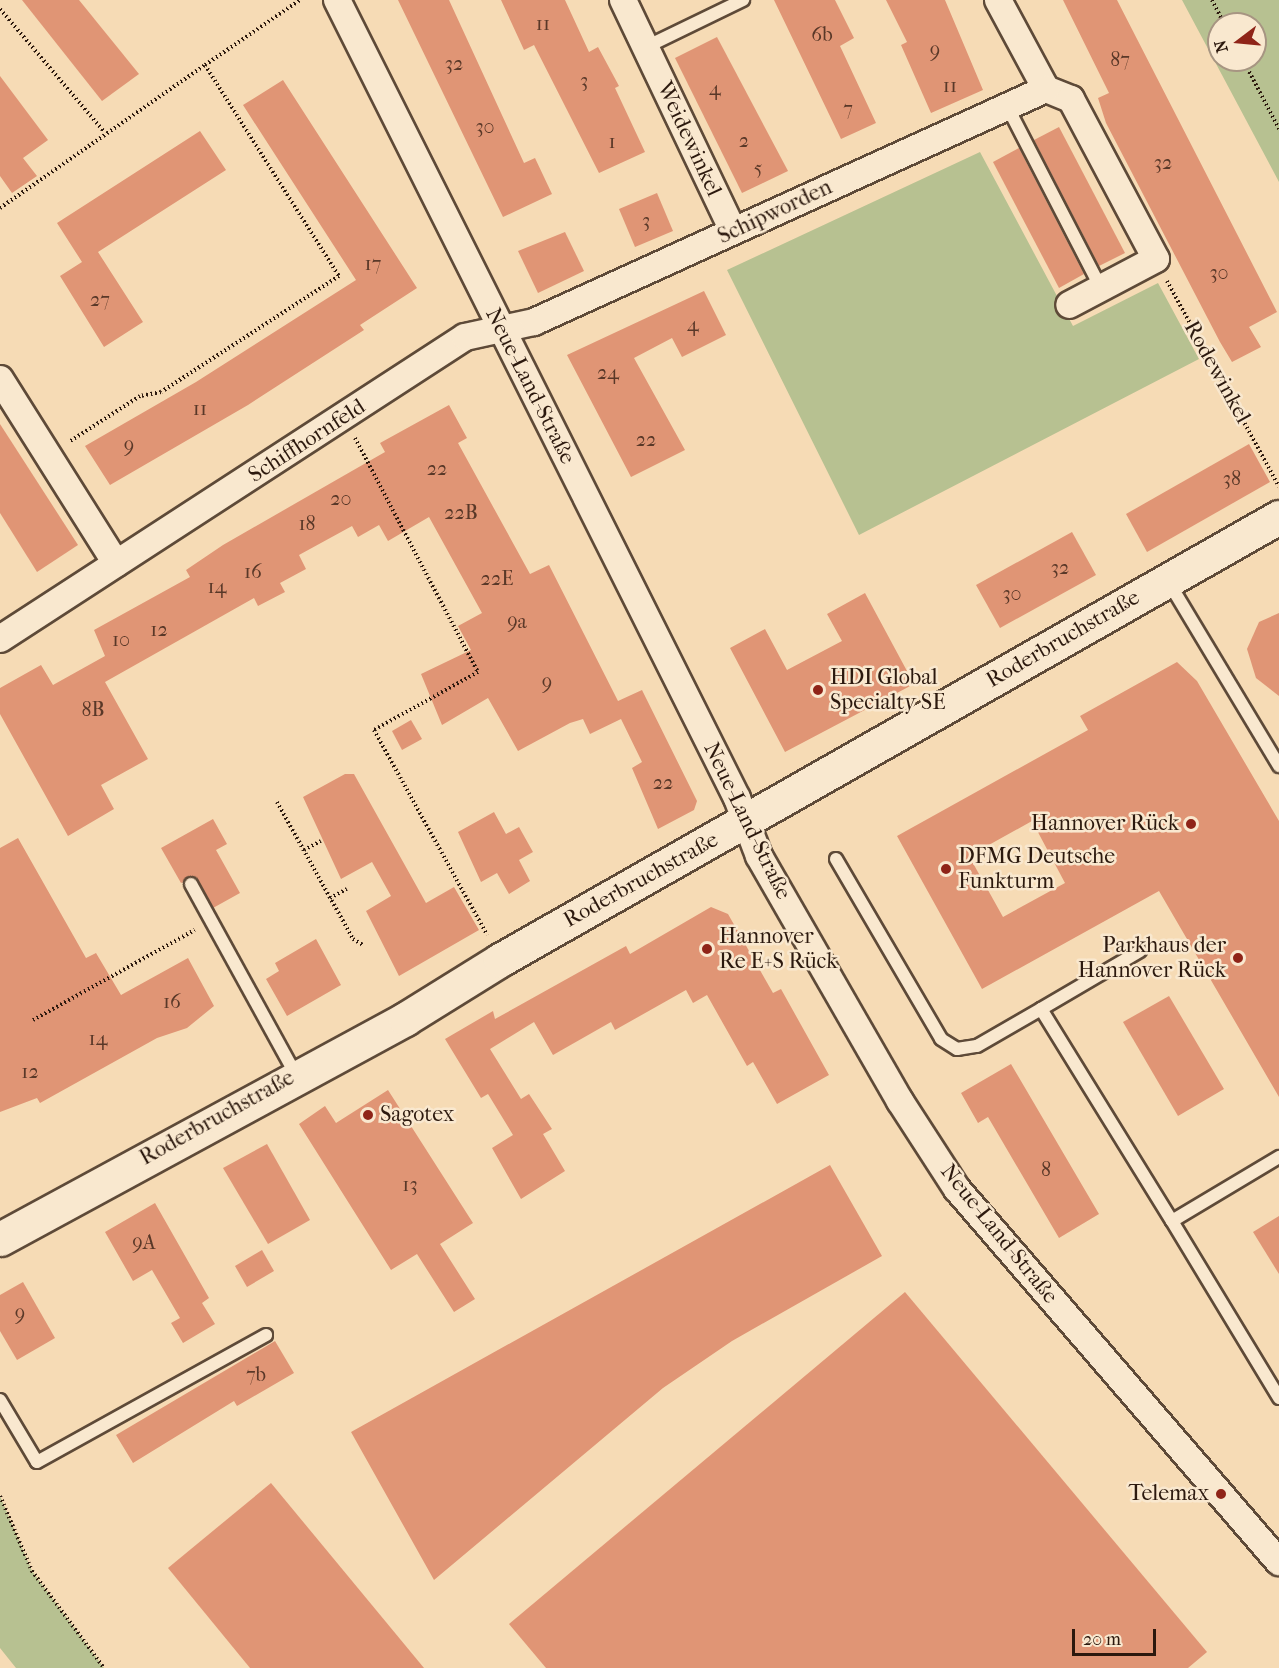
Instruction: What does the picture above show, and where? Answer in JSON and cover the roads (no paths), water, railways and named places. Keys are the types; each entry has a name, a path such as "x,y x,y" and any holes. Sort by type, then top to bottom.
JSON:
{"street":[{"name":"Neue-Land-Straße","path":"337,0 745,821 759,856 900,1101 957,1189 1279,1562"},
{"name":"Weidewinkel","path":"623,0 733,231"},
{"path":"999,0 1046,88 1071,99 1156,259 1069,305"},
{"name":"Schipworden","path":"502,329 534,322 1046,88"},
{"name":"Schiffhornfeld","path":"0,639 345,418 465,337 502,329"},
{"path":"0,379 116,563"},
{"name":"Roderbruchstraße","path":"0,1239 296,1075 405,1019 500,960 1279,517"}],"lane":[{"path":"646,48 743,0"},
{"path":"1007,106 1101,288"},
{"path":"1167,580 1279,766"},
{"path":"836,860 941,1039 957,1049 977,1046 1140,951"},
{"path":"191,884 296,1075"},
{"path":"1041,1008 1279,1398"},
{"path":"1172,1221 1279,1157"},
{"path":"0,1400 37,1462 266,1335"}],"place":[{"name":"HDI Global Specialty SE","path":"818,690"},
{"name":"Hannover Rück","path":"1191,824"},
{"name":"DFMG Deutsche Funkturm","path":"946,869"},
{"name":"Hannover Re E+S Rück","path":"707,949"},
{"name":"Parkhaus der Hannover Rück","path":"1238,958"},
{"name":"Sagotex","path":"368,1115"},
{"name":"Telemax","path":"1221,1494"}]}
